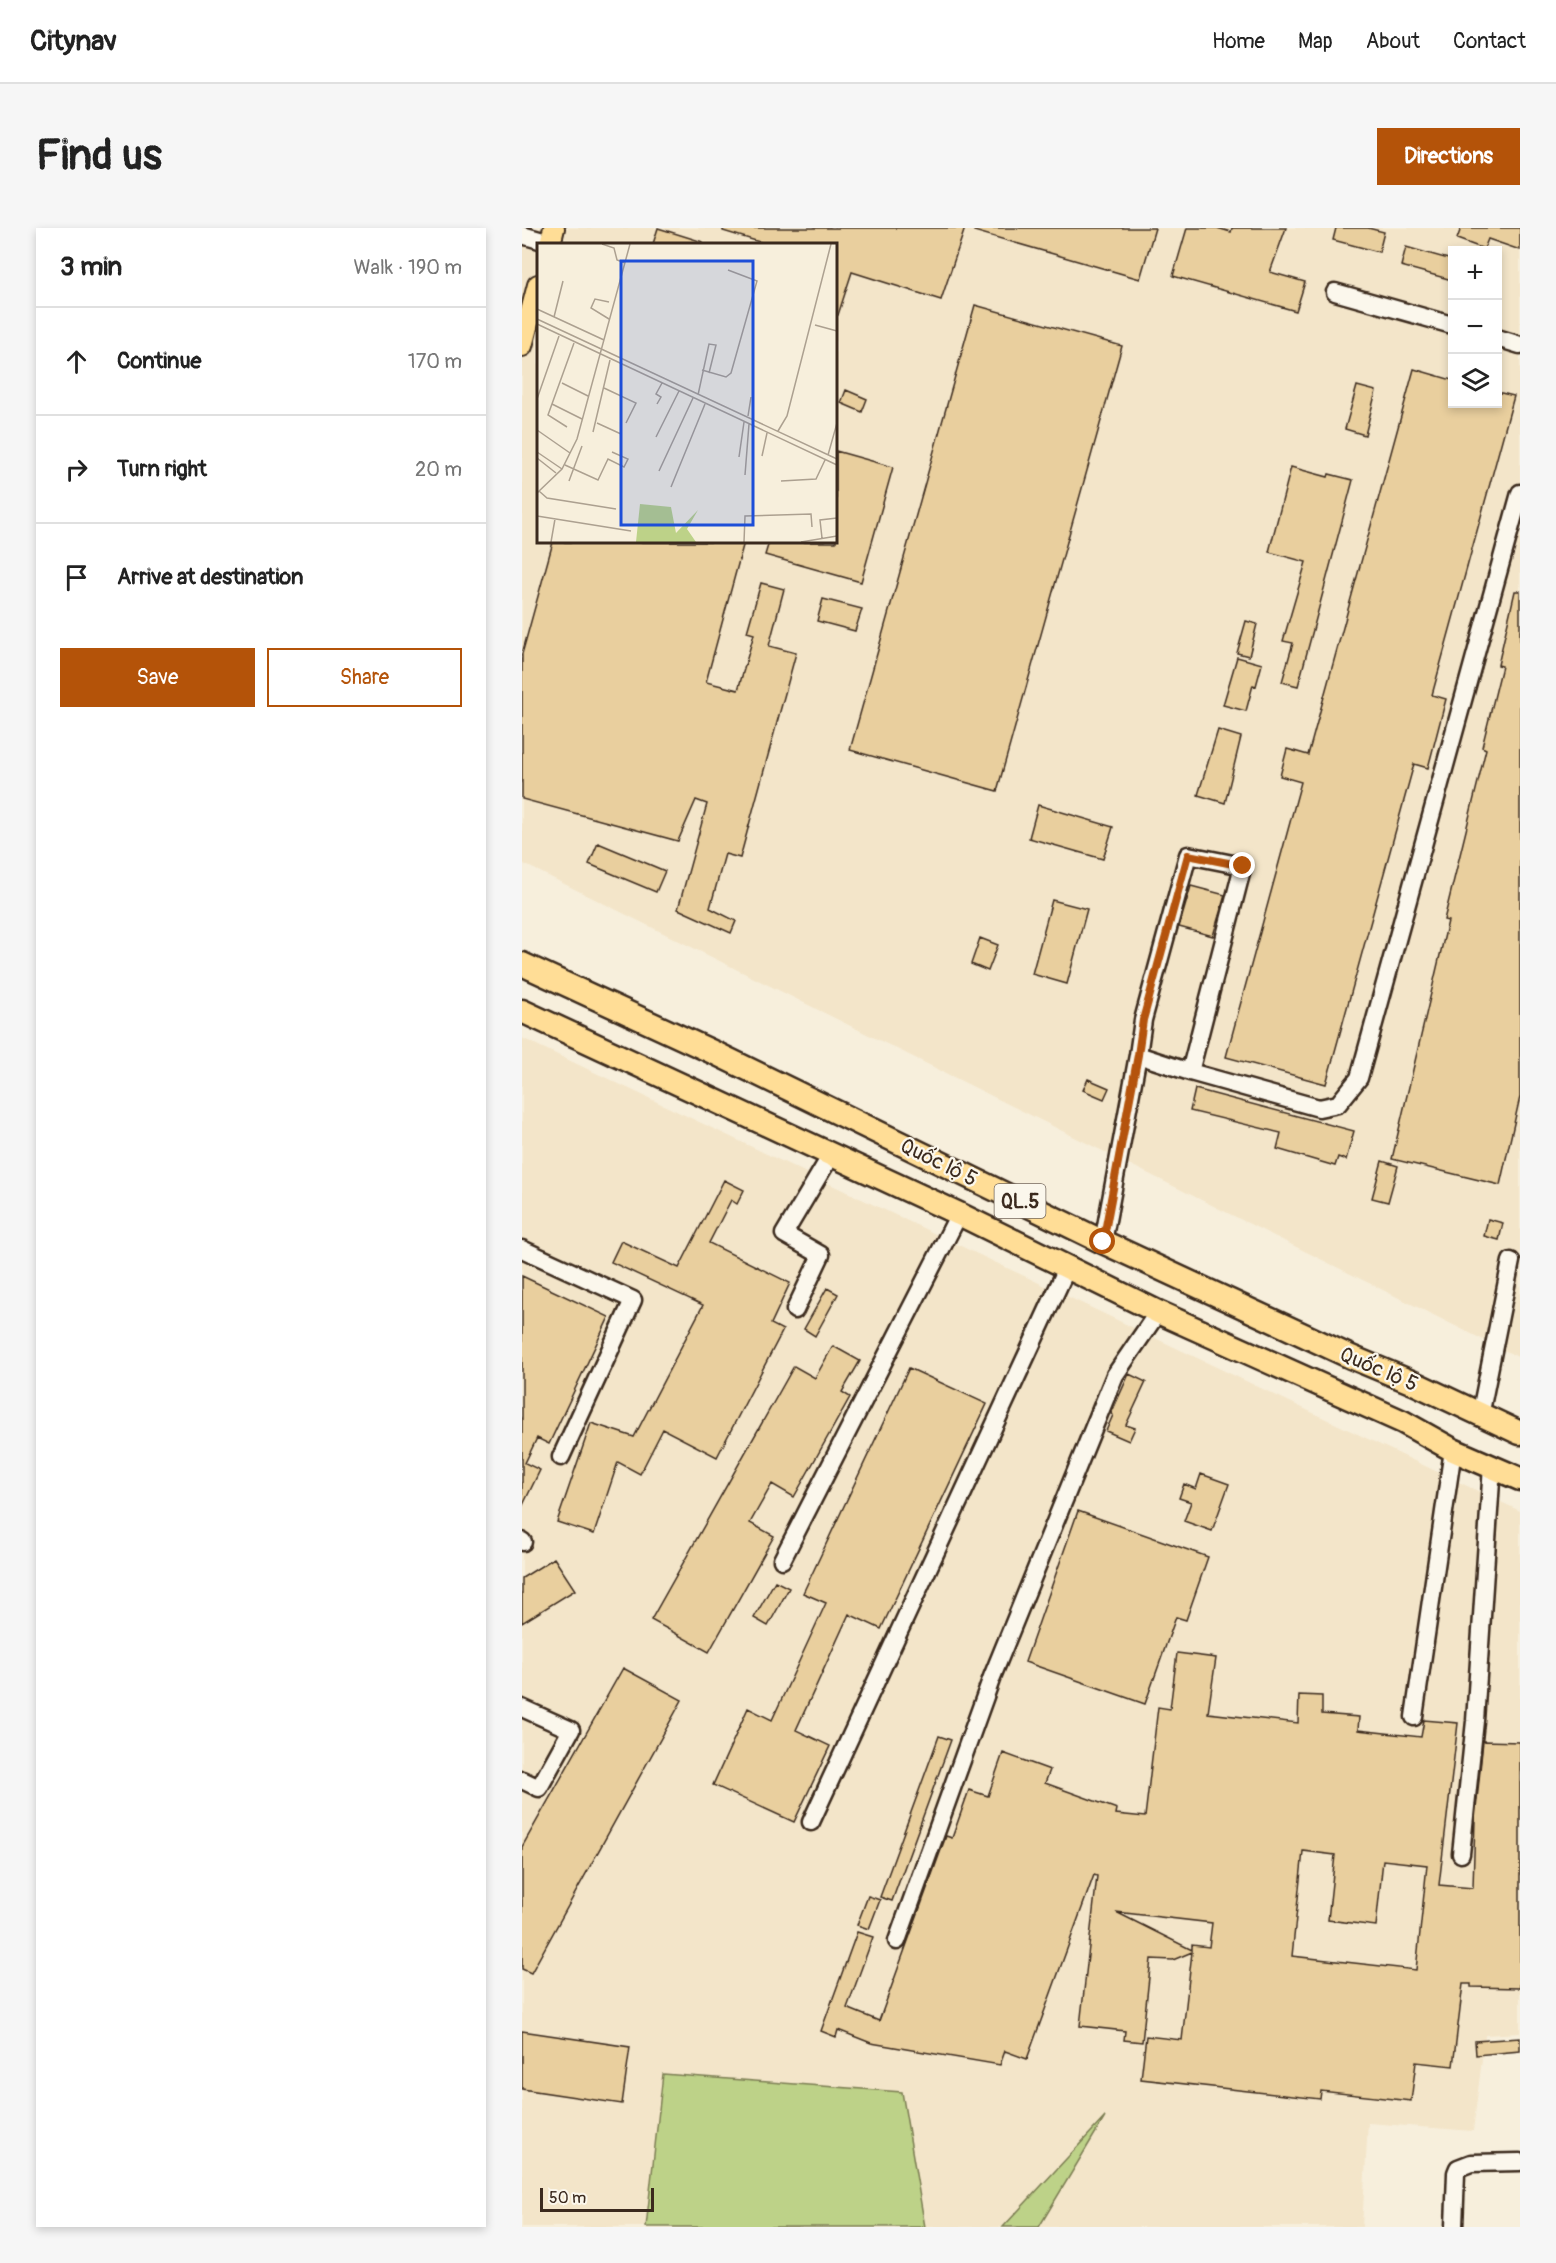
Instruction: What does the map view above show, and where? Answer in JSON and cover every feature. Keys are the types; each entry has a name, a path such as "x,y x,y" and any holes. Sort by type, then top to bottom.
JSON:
{"highway":[{"name":"Quốc lộ 5","path":"522,964 717,1054 1103,1242 1520,1433"},
{"name":"Quốc lộ 5","path":"522,1011 959,1214 1158,1312 1403,1422 1453,1450 1520,1479"}],"main road":[{"path":"522,346 537,289"}],"street":[{"path":"522,235 551,238"},
{"path":"1335,292 1448,325"},
{"path":"1502,340 1520,345"},
{"path":"1138,1055 1319,1108 1338,1104 1359,1078 1520,493"},
{"path":"1103,1242 1143,1020 1188,855 1243,866 1190,1072"},
{"path":"795,1310 820,1255 784,1234 831,1155"},
{"path":"782,1560 959,1214"},
{"path":"522,1249 633,1300 561,1457"},
{"path":"1480,1416 1511,1261"},
{"path":"811,1822 1067,1268"},
{"path":"897,1941 992,1677 1115,1375 1158,1312"},
{"path":"1414,1717 1453,1450"},
{"path":"1461,1854 1475,1721 1492,1466"},
{"path":"522,1708 571,1730 539,1788 522,1780"},
{"path":"1454,2227 1458,2168 1471,2163 1520,2162"}],"shaded area":[{"path":"522,228 1520,228 1520,1358 522,863"},
{"path":"522,1038 1520,1511 1520,2033 1485,2035 1473,2131 1368,2123 1362,2227 522,2227"}],"green space":[{"path":"663,2074 902,2092 925,2227 646,2227"},
{"path":"1105,2117 1039,2227 1003,2227"}],"building":[{"path":"658,228 703,242 703,243 653,243"},
{"path":"723,228 965,228 941,300 852,272 838,315 837,243 763,243 723,231"},
{"path":"974,228 1155,228 1140,279 974,231"},
{"path":"1187,228 1217,228 1231,232 1232,228 1286,228 1270,272 1305,282 1296,311 1173,276"},
{"path":"1336,228 1368,228 1384,232 1379,252 1333,240"},
{"path":"1461,228 1520,228 1520,250 1488,239 1485,246 1476,246 1457,239"},
{"path":"1406,247 1448,259 1448,279 1401,266"},
{"path":"975,305 1122,346 997,791 850,750"},
{"path":"1414,369 1448,379 1448,408 1502,408 1502,393 1514,396 1432,695 1446,699 1428,768 1414,764 1326,1084 1226,1057 1301,782 1280,776 1287,749 1308,755"},
{"path":"1357,386 1376,391 1365,435 1345,429"},
{"path":"846,390 867,399 862,412 841,403"},
{"path":"837,451 893,467 861,582 765,555 769,543 837,543"},
{"path":"1291,467 1328,477 1329,474 1353,480 1298,686 1282,682 1293,643 1283,641 1306,562 1269,552"},
{"path":"553,543 744,543 706,682 738,690 754,634 747,632 761,583 784,589 769,646 796,653 740,858 725,854 710,908 736,921 731,933 678,909 707,804 696,800 678,841 522,799 522,654"},
{"path":"1515,591 1520,591 1520,1097 1500,1185 1392,1159 1448,921 1444,920 1486,749 1482,747 1502,666 1498,665"},
{"path":"823,599 862,609 855,631 817,621"},
{"path":"1246,621 1257,624 1249,656 1237,653"},
{"path":"1237,657 1262,664 1246,711 1223,705"},
{"path":"1218,730 1241,737 1225,803 1198,795"},
{"path":"1038,805 1113,827 1103,859 1029,838"},
{"path":"598,843 665,871 656,892 589,864"},
{"path":"1191,886 1225,895 1213,936 1179,927"},
{"path":"1052,900 1087,909 1067,984 1032,974"},
{"path":"980,938 998,945 988,971 971,964"},
{"path":"1088,1079 1109,1088 1104,1099 1083,1090"},
{"path":"1195,1089 1354,1131 1346,1160 1338,1157 1335,1166 1277,1149 1281,1133 1190,1111"},
{"path":"1382,1161 1398,1166 1388,1202 1372,1198"},
{"path":"724,1180 744,1190 737,1204 731,1200 709,1243 790,1283 771,1324 783,1330 717,1457 663,1429 640,1474 618,1462 594,1534 557,1522 591,1423 634,1437 703,1305 611,1262 621,1241 679,1268"},
{"path":"1488,1219 1503,1223 1499,1240 1484,1236"},
{"path":"522,1276 609,1317 549,1444 537,1438 525,1463 540,1470 522,1507"},
{"path":"827,1288 838,1294 815,1336 804,1329"},
{"path":"833,1346 860,1361 842,1392 850,1397 794,1497 772,1484 750,1523 774,1536 709,1652 651,1620 794,1366 815,1378"},
{"path":"909,1368 987,1404 881,1629 849,1614 796,1730 830,1746 794,1822 713,1785 748,1708 772,1720 826,1603 803,1593"},
{"path":"1129,1374 1146,1382 1126,1425 1135,1428 1129,1441 1106,1431"},
{"path":"1201,1474 1229,1484 1212,1531 1184,1521 1191,1502 1179,1498 1184,1484 1196,1489"},
{"path":"1078,1511 1208,1557 1186,1620 1176,1617 1145,1704 1025,1662"},
{"path":"554,1558 575,1590 522,1623 522,1578"},
{"path":"775,1581 789,1588 768,1626 754,1618"},
{"path":"1177,1653 1216,1658 1208,1713 1298,1723 1299,1695 1322,1696 1322,1714 1359,1717 1358,1730 1421,1737 1424,1720 1458,1723 1439,1885 1473,1888 1475,1819 1483,1741 1520,1742 1520,1988 1471,1987 1471,1984 1463,1984 1453,2066 1416,2062 1411,2101 1321,2091 1320,2099 1141,2079 1146,2036 1182,2040 1192,1952 1173,1960 1151,1959 1142,2042 1124,2040 1125,2031 1080,2026 1097,1876 1094,1875 1027,2059 1005,2051 1000,2065 871,2043 838,2030 836,2037 821,2031 857,1932 873,1937 847,2008 879,2021 946,1836 952,1838 969,1790 988,1796 1003,1753 1050,1770 1045,1783 1117,1809 1116,1814 1145,1817 1158,1707 1170,1709","holes":["1303,1851 1335,1855 1328,1920 1376,1926 1383,1860 1427,1865 1416,1970 1292,1956","1116,1912 1212,1923 1209,1947 1192,1945 1192,1950"]},
{"path":"623,1668 682,1700 531,1973 522,1969 522,1847"},
{"path":"939,1736 951,1740 892,1901 880,1897"},
{"path":"868,1896 880,1900 869,1929 857,1925"},
{"path":"522,2031 630,2047 622,2104 522,2089"},
{"path":"1520,2038 1520,2051 1476,2055 1475,2041"}],"route":[{"path":"1103,1242 1143,1020 1188,855 1243,866"}]}
